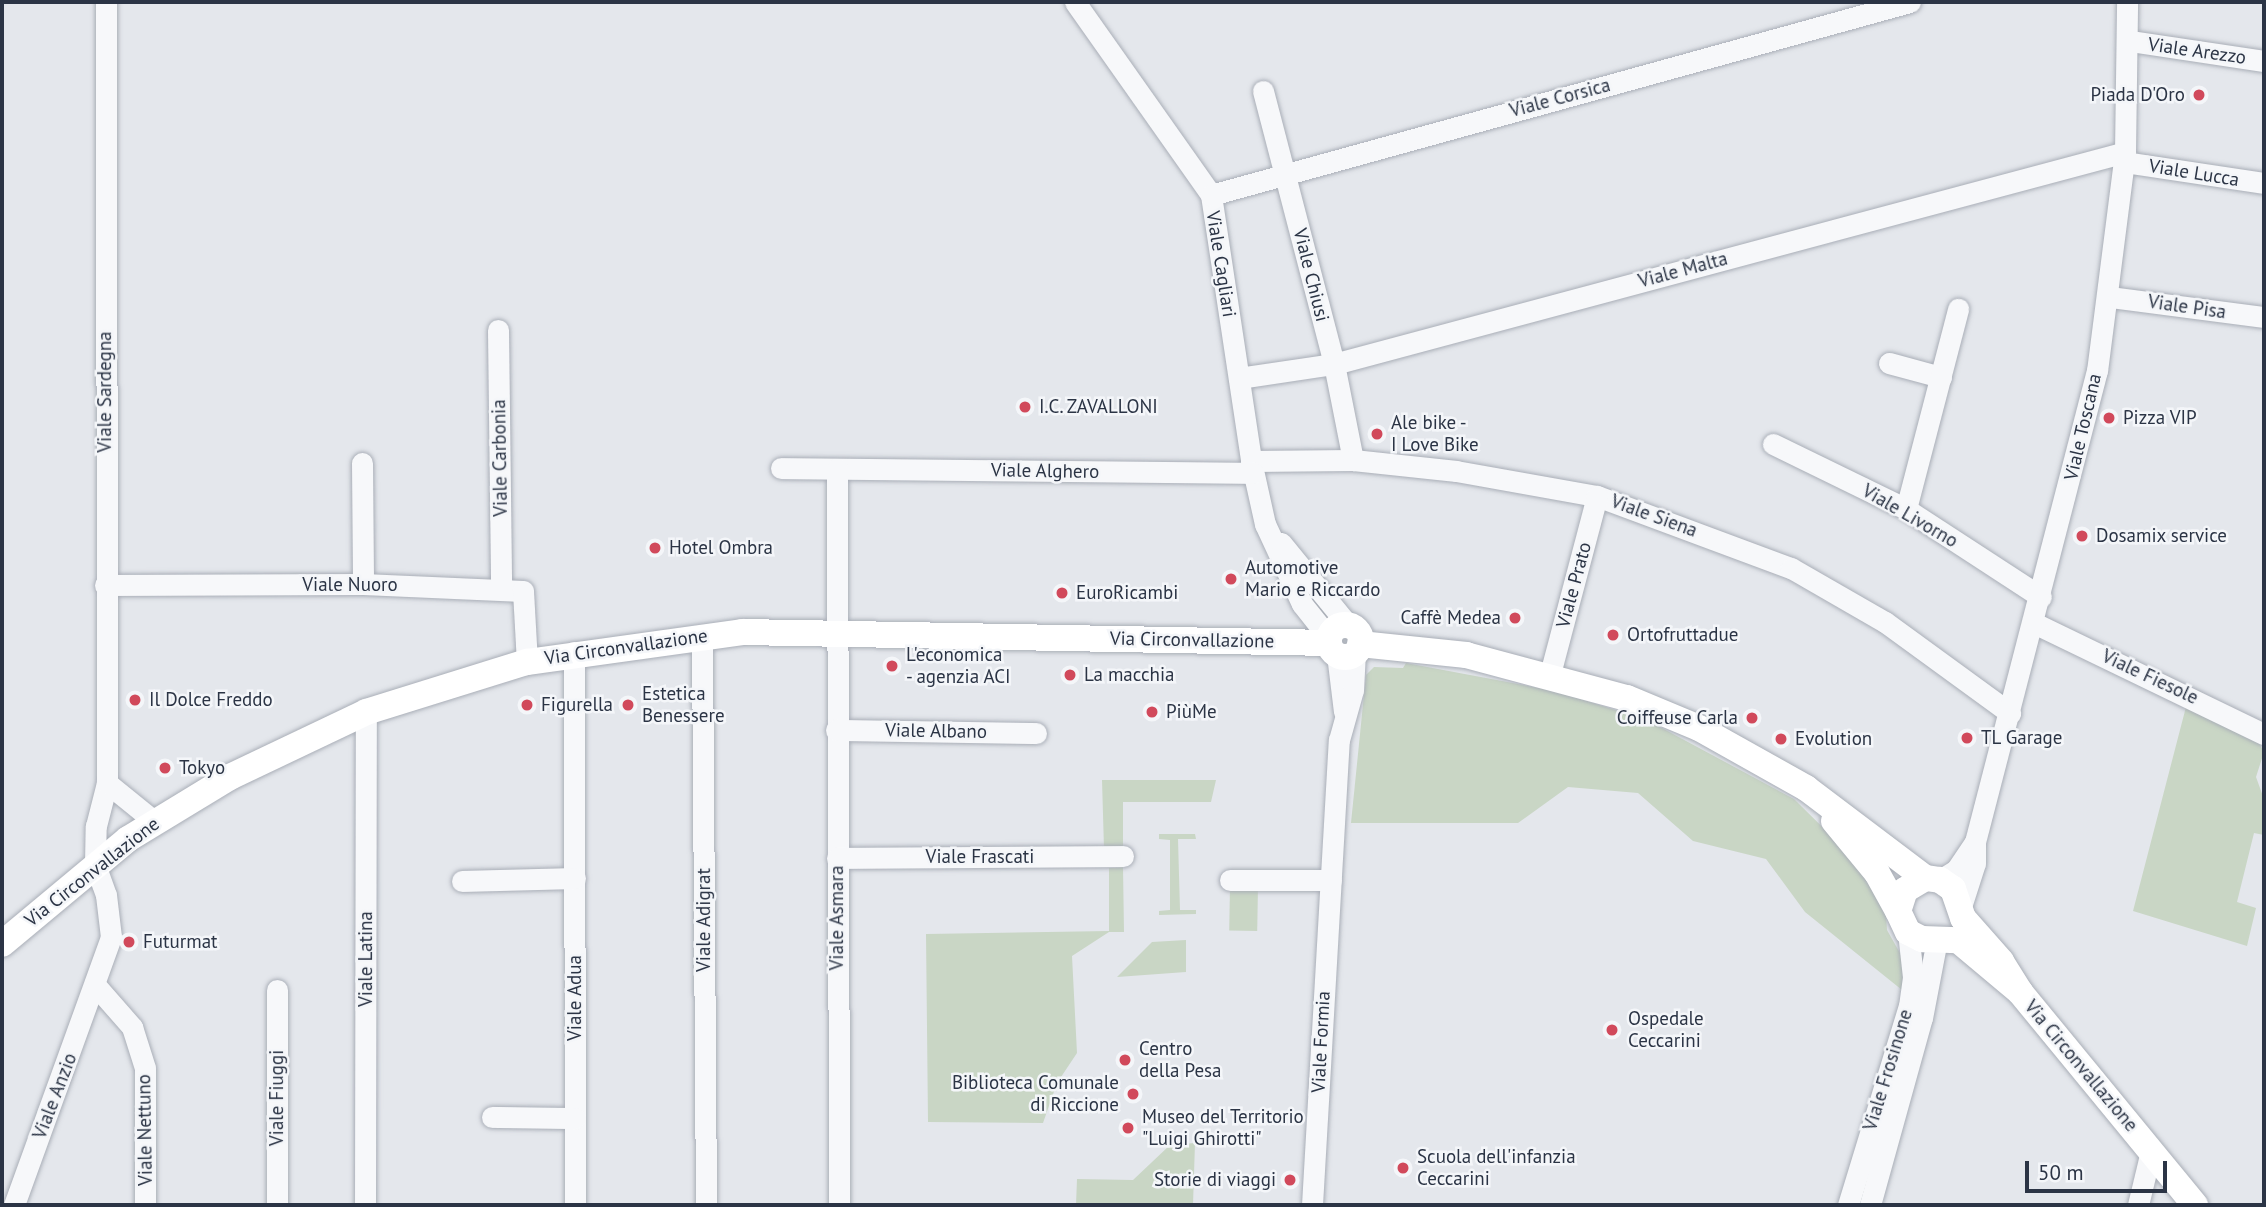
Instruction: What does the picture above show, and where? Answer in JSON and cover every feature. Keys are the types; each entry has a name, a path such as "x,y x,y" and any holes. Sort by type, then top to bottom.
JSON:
{"main road":[{"name":"Via Circonvallazione","path":"2,944 95,865 154,821 267,758 366,712 527,662 574,652 702,635 835,632 1343,643 1466,655 1550,674 1627,698 1699,728 1806,788 1933,879 1953,888 1960,910 2020,992 2195,1205"},
{"name":"Via Circonvallazione","path":"1806,788 1877,873 1903,922 1922,939 1958,940 2020,992"},
{"path":"1903,922 1905,890 1933,879"},
{"path":"1937,939 1955,925 1960,910"}],"street":[{"name":"Viale Sardegna","path":"95,865 96,826 107,783 106,2"},
{"name":"Viale Cagliari","path":"1075,2 1210,195 1252,468 1265,524 1343,643"},
{"name":"Viale Corsica","path":"1210,195 1910,2"},
{"name":"Viale Toscana","path":"1960,910 1975,863 1975,842 2083,434 2110,297 2124,157 2130,41 2127,2"},
{"name":"Viale Arezzo","path":"2130,41 2264,61"},
{"name":"Viale Chiusi","path":"1263,91 1334,363 1353,460"},
{"name":"Viale Lucca","path":"2124,157 2264,183"},
{"name":"Viale Malta","path":"1240,378 1334,363 2124,157"},
{"name":"Viale Pisa","path":"2110,297 2264,317"},
{"path":"1906,509 1958,309"},
{"name":"Viale Carbonia","path":"498,330 501,587"},
{"path":"1889,363 1941,377"},
{"name":"Viale Livorno","path":"1773,444 1906,509 2041,597"},
{"name":"Viale Siena","path":"1252,468 1353,460 1456,471 1597,496 1791,568 1885,622 2010,713"},
{"path":"362,463 362,584"},
{"name":"Viale Alghero","path":"781,468 1252,468"},
{"path":"835,632 837,469"},
{"name":"Viale Prato","path":"1550,674 1597,496"},
{"name":"Viale Nuoro","path":"105,584 501,587"},
{"path":"501,587 523,591 527,662"},
{"name":"Viale Fiesole","path":"2034,623 2264,734"},
{"name":"Viale Asmara","path":"835,632 839,1205"},
{"name":"Viale Adigrat","path":"702,635 706,1205"},
{"name":"Viale Formia","path":"1312,1205 1344,712 1343,643"},
{"name":"Viale Adua","path":"574,652 575,1205"},
{"name":"Viale Latina","path":"365,1205 366,712"},
{"name":"Viale Albano","path":"836,730 1036,733"},
{"path":"107,783 154,821"},
{"name":"Viale Toscana","path":"1933,879 1956,870 1975,842"},
{"name":"Viale Frascati","path":"837,859 1123,856"},
{"path":"95,865 106,895 111,937 96,986"},
{"path":"462,881 575,878"},
{"path":"1230,880 1331,880"},
{"name":"Viale Frosinone","path":"1848,1205 1909,1006 1913,977 1903,922"},
{"name":"Viale Frosinone","path":"1870,1205 1922,1018 1937,939"},
{"name":"Viale Anzio","path":"19,1205 96,986"},
{"name":"Viale Nettuno","path":"96,986 132,1027 145,1068 145,1205"},
{"name":"Viale Fiuggi","path":"277,990 277,1205"},
{"path":"492,1117 575,1118"},
{"path":"2138,1205 2151,1151"}],"green space":[{"path":"1406,663 1555,691 1647,720 1794,799 1877,881 1885,900 1887,930 1905,962 1902,990 1805,912 1766,859 1693,841 1638,793 1568,787 1518,823 1351,823 1366,675 1374,667 1403,668"},
{"path":"2187,703 2257,740 2264,752 2256,777 2264,799 2264,835 2254,833 2237,902 2256,908 2247,946 2133,911"},
{"path":"1102,780 1216,780 1211,802 1123,802 1123,849 1104,849"},
{"path":"1159,834 1195,834 1196,839 1178,839 1180,910 1196,910 1196,914 1159,915 1159,911 1170,910 1170,840 1159,839"},
{"path":"1123,867 1124,932 1109,932 1072,956 1077,1053 1057,1083 1043,1123 928,1122 926,934 1109,931 1109,868"},
{"path":"1230,886 1258,886 1257,931 1229,931"},
{"path":"1186,940 1186,972 1117,977 1152,942"},
{"path":"1195,1143 1193,1205 1076,1205 1077,1179 1133,1180 1170,1145"}],"place":[{"name":"Piada D'Oro","path":"2199,95"},
{"name":"I.C. ZAVALLONI","path":"1025,407"},
{"name":"Pizza VIP","path":"2109,418"},
{"name":"Ale bike - I Love Bike","path":"1377,434"},
{"name":"Dosamix service","path":"2082,536"},
{"name":"Hotel Ombra","path":"655,548"},
{"name":"Automotive Mario e Riccardo","path":"1231,579"},
{"name":"EuroRicambi","path":"1062,593"},
{"name":"Caffè Medea","path":"1515,618"},
{"name":"Ortofruttadue","path":"1613,635"},
{"name":"L'economica - agenzia ACI","path":"892,666"},
{"name":"La macchia","path":"1070,675"},
{"name":"Il Dolce Freddo","path":"135,700"},
{"name":"Figurella","path":"527,705"},
{"name":"Estetica Benessere","path":"628,705"},
{"name":"PiùMe","path":"1152,712"},
{"name":"Coiffeuse Carla","path":"1752,718"},
{"name":"TL Garage","path":"1967,738"},
{"name":"Evolution","path":"1781,739"},
{"name":"Tokyo","path":"165,768"},
{"name":"Futurmat","path":"129,942"},
{"name":"Ospedale Ceccarini","path":"1612,1030"},
{"name":"Centro della Pesa","path":"1125,1060"},
{"name":"Biblioteca Comunale di Riccione","path":"1133,1094"},
{"name":"Museo del Territorio \"Luigi Ghirotti\"","path":"1128,1128"},
{"name":"Scuola dell'infanzia Ceccarini","path":"1403,1168"},
{"name":"Storie di viaggi","path":"1290,1180"}]}
